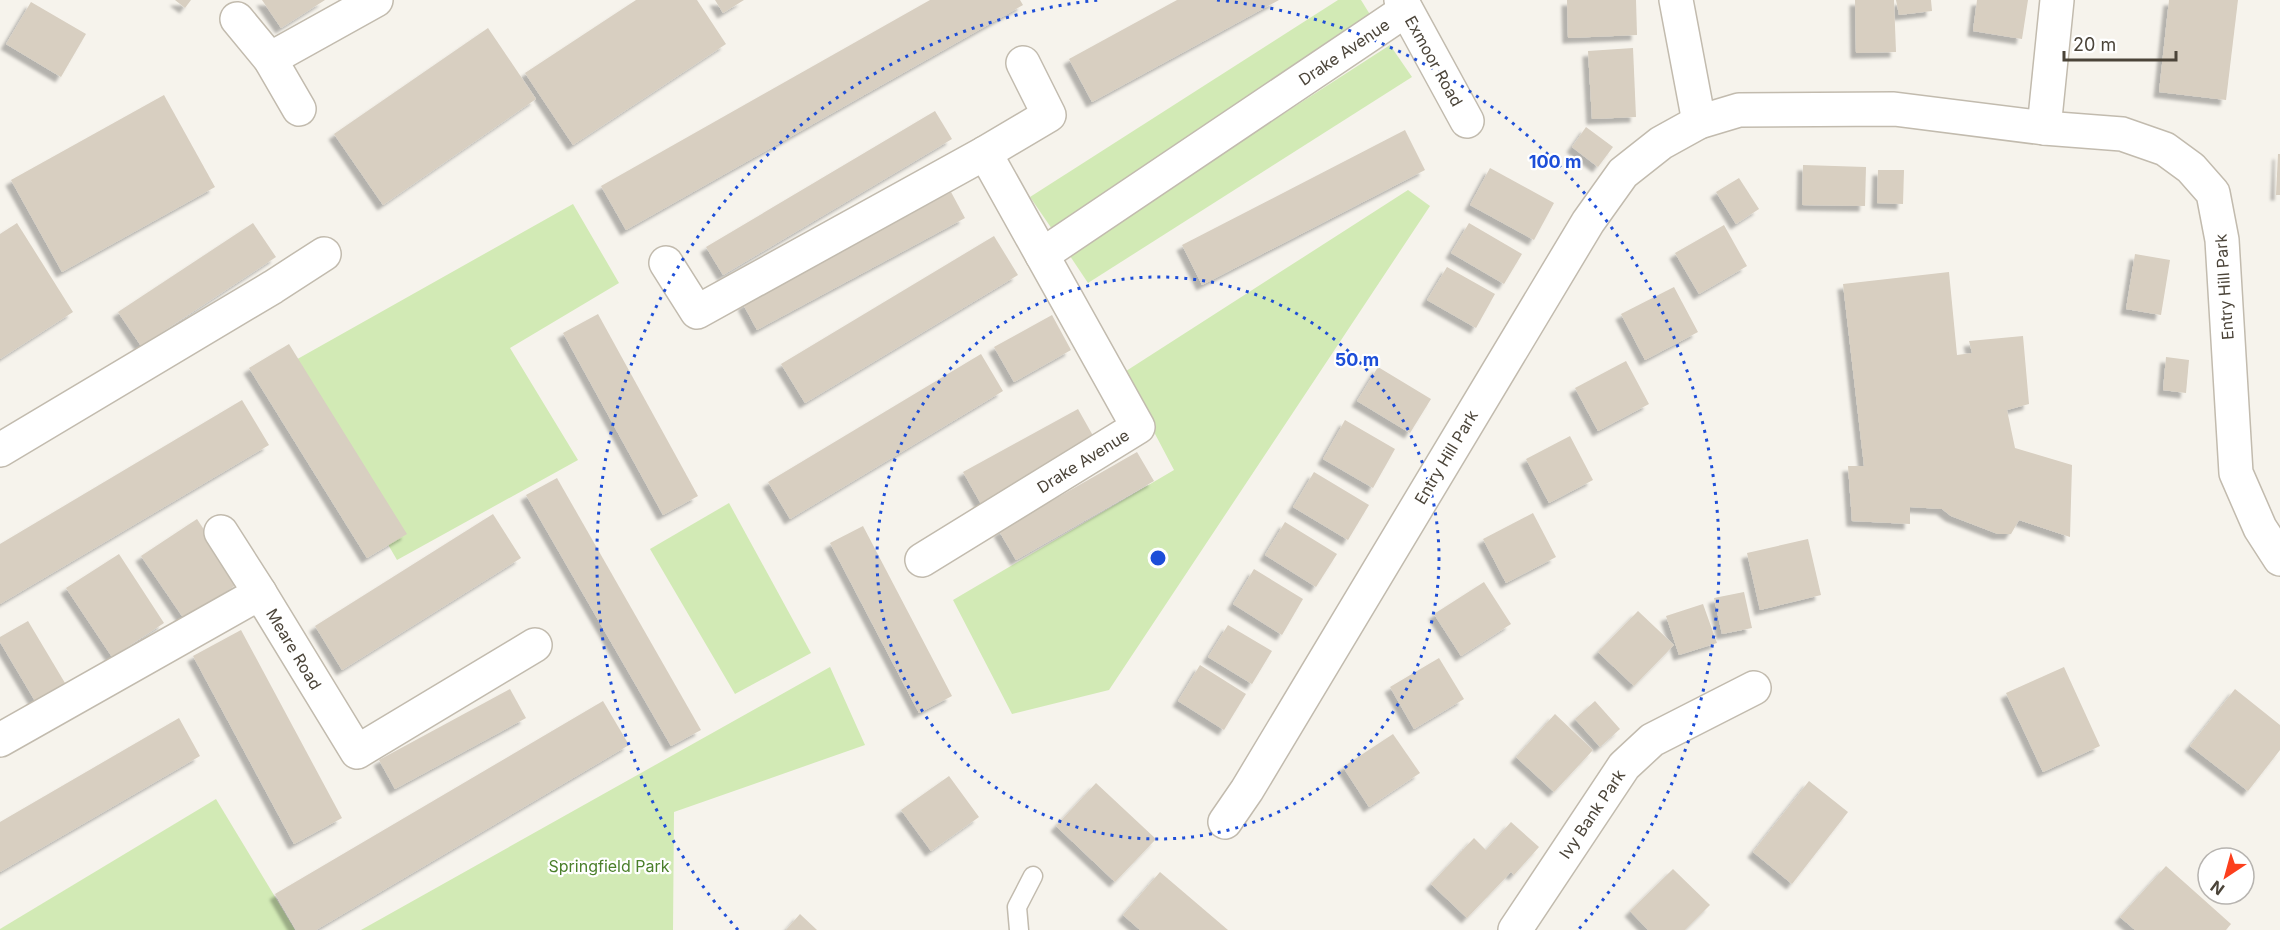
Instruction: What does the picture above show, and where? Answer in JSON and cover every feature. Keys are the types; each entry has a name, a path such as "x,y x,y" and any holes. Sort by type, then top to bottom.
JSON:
{"street":[{"path":"270,59 376,0"},
{"path":"1676,0 1699,123"},
{"path":"2044,128 2057,0"},
{"name":"Exmoor Road","path":"1404,5 1467,121"},
{"name":"Drake Avenue","path":"1042,255 1404,5"},
{"path":"237,19 270,59 298,108"},
{"path":"666,263 697,312 985,153 1049,115 1023,63"},
{"name":"Entry Hill Park","path":"1225,822 1253,780 1588,222 1623,173 1662,143 1699,123 1740,110 1894,109 2044,128 2122,134 2165,149 2191,168 2213,193 2222,240 2236,473 2260,528 2280,559"},
{"name":"Drake Avenue","path":"922,560 1138,428 985,153"},
{"path":"0,450 273,287 324,254"},
{"path":"221,532 260,593"},
{"name":"Meare Road","path":"0,740 260,593 357,752 536,645"},
{"name":"Ivy Bank Park","path":"1515,930 1624,766 1652,740 1754,688"}],"lane":[{"path":"1019,930 1017,907 1033,876"}],"green space":[{"path":"1338,0 1361,0 1374,21 1052,229 1030,197"},
{"path":"1390,45 1412,77 1088,283 1068,253"},
{"path":"1408,190 1430,206 1109,690 1012,714 953,600 1174,470 1123,373"},
{"path":"573,204 619,283 510,348 578,460 397,560 285,366"},
{"path":"729,503 811,653 735,694 650,549"},
{"name":"Springfield Park","path":"830,667 865,745 674,812 673,930 361,930"},
{"path":"216,799 295,930 0,930 0,929"}],"building":[{"path":"175,0 191,0 185,8"},
{"path":"262,0 325,0 281,28"},
{"path":"636,0 697,0 726,44 573,145 525,73"},
{"path":"715,0 744,0 723,13"},
{"path":"930,0 1020,0 1023,5 626,230 601,186"},
{"path":"1177,0 1279,0 1092,102 1069,59"},
{"path":"1567,0 1636,0 1637,35 1568,38"},
{"path":"1855,0 1894,0 1896,52 1856,53"},
{"path":"1896,0 1931,0 1932,11 1899,15"},
{"path":"1977,0 2028,0 2022,39 1973,31"},
{"path":"2169,0 2238,0 2226,100 2159,92"},
{"path":"31,2 86,34 61,77 6,44"},
{"path":"488,28 536,99 383,205 334,134"},
{"path":"1633,48 1636,117 1592,119 1588,51"},
{"path":"164,95 215,187 62,272 11,180"},
{"path":"935,111 952,139 723,275 706,247"},
{"path":"1586,127 1613,147 1598,167 1572,147"},
{"path":"1405,130 1425,170 1202,285 1182,245"},
{"path":"2278,154 2280,154 2280,195 2276,195"},
{"path":"1803,165 1866,167 1865,206 1802,205"},
{"path":"1490,168 1554,203 1534,240 1470,205"},
{"path":"1878,170 1904,170 1903,204 1877,203"},
{"path":"1739,178 1759,209 1736,224 1716,192"},
{"path":"951,192 965,218 757,330 743,304"},
{"path":"17,223 73,312 0,359 0,234"},
{"path":"253,223 276,257 141,346 118,312"},
{"path":"1469,223 1522,254 1504,284 1451,253"},
{"path":"1724,225 1747,266 1699,294 1675,253"},
{"path":"994,236 1018,275 805,403 781,364"},
{"path":"2135,254 2170,260 2161,315 2126,309"},
{"path":"1447,267 1495,294 1476,328 1427,300"},
{"path":"1949,272 1957,355 1972,353 1969,341 2023,336 2029,404 2007,410 2015,448 2072,465 2070,537 2019,520 2011,534 1998,534 1951,516 1942,509 1910,507 1910,524 1852,521 1848,466 1864,466 1843,284"},
{"path":"1674,287 1698,332 1645,360 1621,314"},
{"path":"598,314 698,496 663,515 563,333"},
{"path":"1052,315 1071,350 1014,382 994,347"},
{"path":"289,344 407,534 367,558 249,368"},
{"path":"981,354 1003,391 790,519 768,482"},
{"path":"2166,357 2189,360 2186,393 2163,390"},
{"path":"1626,361 1649,404 1598,431 1575,388"},
{"path":"1378,367 1431,399 1410,433 1357,401"},
{"path":"242,400 269,445 0,604 0,544"},
{"path":"1078,409 1096,441 981,504 963,472"},
{"path":"1345,420 1395,449 1373,488 1323,459"},
{"path":"1570,436 1593,480 1549,503 1526,459"},
{"path":"1137,452 1154,481 1016,560 999,531"},
{"path":"1314,472 1369,505 1348,540 1293,507"},
{"path":"557,478 701,730 671,746 526,495"},
{"path":"1533,513 1556,557 1506,583 1483,539"},
{"path":"493,514 521,558 342,670 315,626"},
{"path":"197,519 239,583 184,619 141,556"},
{"path":"1285,522 1337,554 1316,587 1265,555"},
{"path":"863,526 952,696 919,713 830,543"},
{"path":"1808,539 1821,595 1760,610 1747,553"},
{"path":"119,554 164,623 112,657 66,588"},
{"path":"1254,569 1303,599 1282,635 1233,604"},
{"path":"1484,582 1511,624 1461,656 1434,614"},
{"path":"1744,592 1752,628 1722,634 1714,598"},
{"path":"1703,604 1717,643 1679,655 1666,616"},
{"path":"1638,611 1674,645 1634,686 1598,652"},
{"path":"28,621 65,683 35,701 0,642 0,637"},
{"path":"1228,625 1272,651 1252,684 1208,657"},
{"path":"241,630 342,818 294,844 193,656"},
{"path":"1439,658 1464,699 1414,729 1390,687"},
{"path":"1200,665 1246,694 1224,730 1178,701"},
{"path":"2064,667 2100,746 2043,772 2006,693"},
{"path":"510,689 526,718 395,789 379,760"},
{"path":"2235,689 2280,725 2280,750 2248,791 2190,746"},
{"path":"603,701 629,745 316,930 296,930 275,894"},
{"path":"1595,701 1620,729 1600,747 1575,719"},
{"path":"1555,714 1593,750 1554,792 1516,757"},
{"path":"179,718 200,756 0,872 0,822"},
{"path":"1393,734 1420,773 1369,807 1343,767"},
{"path":"949,776 979,817 931,851 901,810"},
{"path":"1809,781 1848,812 1792,884 1753,852"},
{"path":"1096,783 1156,839 1115,882 1056,826"},
{"path":"1511,822 1539,847 1514,875 1511,872 1467,918 1431,884 1474,838 1486,850"},
{"path":"2166,866 2196,893 2196,906 2211,906 2231,924 2226,930 2135,930 2120,917"},
{"path":"1673,869 1710,905 1685,930 1648,930 1630,911"},
{"path":"1160,872 1228,930 1140,930 1123,915"},
{"path":"800,914 817,930 786,930"}]}
